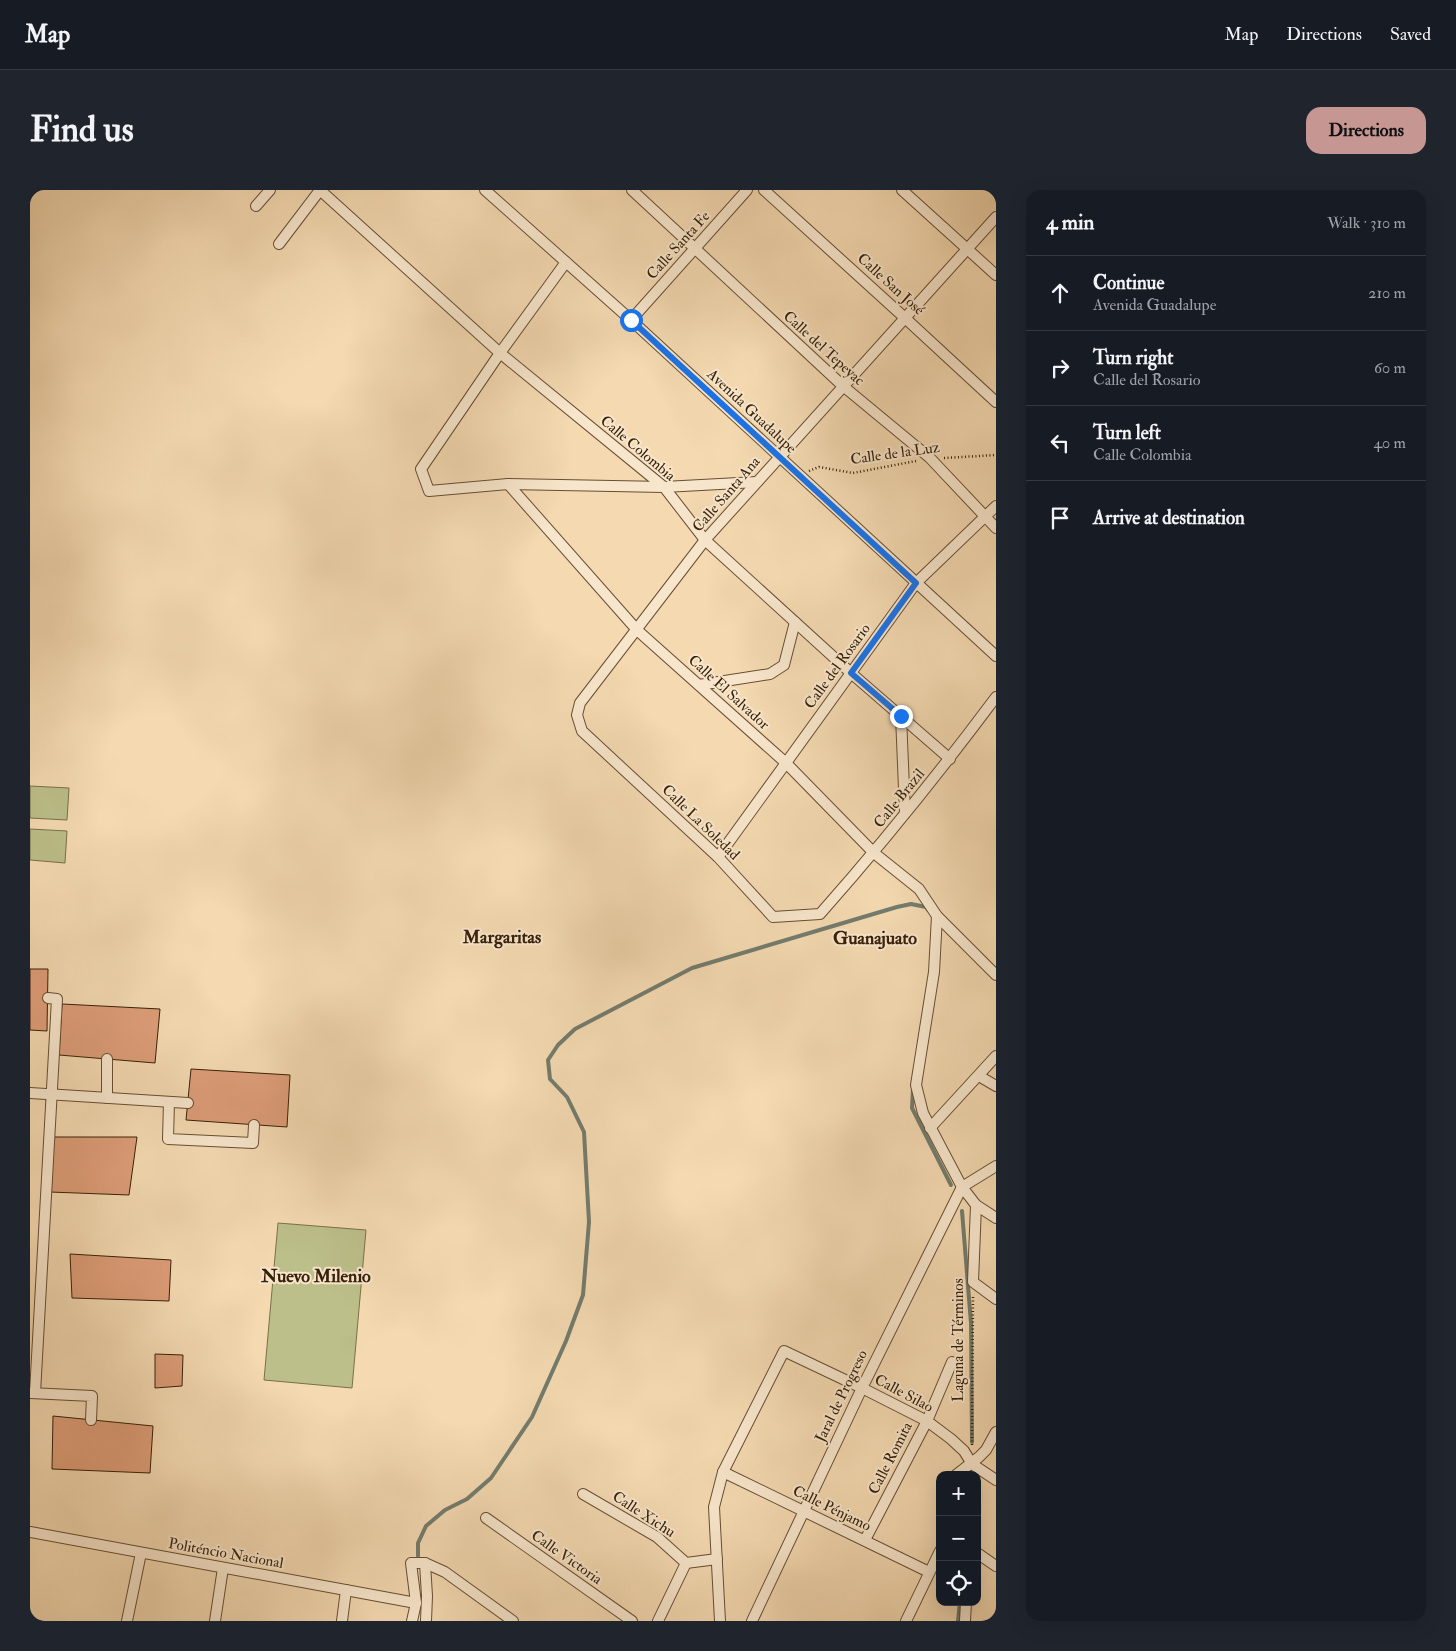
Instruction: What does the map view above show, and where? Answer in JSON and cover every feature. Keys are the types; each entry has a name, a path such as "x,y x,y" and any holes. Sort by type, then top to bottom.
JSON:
{"street":[{"path":"256,206 270,190"},
{"path":"279,244 320,190"},
{"name":"Calle Colombia","path":"320,190 500,353 664,487 705,540 851,673 950,759"},
{"name":"Avenida Guadalupe","path":"485,190 631,320 996,656"},
{"name":"Calle del Tepeyac","path":"632,190 843,386 930,458 996,528"},
{"name":"Calle Santa Fe","path":"631,320 747,190"},
{"name":"Calle San José","path":"764,190 996,402"},
{"path":"902,190 996,275"},
{"name":"Calle Santa Ana","path":"577,715 580,703 705,540 996,217"},
{"path":"566,262 500,353 421,469 429,491 508,484 664,487 757,482"},
{"name":"Calle El Salvador","path":"508,484 637,630 786,762 874,853 919,889 937,916 996,975"},
{"name":"Calle del Rosario","path":"718,857 916,583 996,506"},
{"path":"699,685 770,674 784,665 795,622"},
{"name":"Calle Brazil","path":"820,914 874,853 905,812 950,759 996,697"},
{"name":"Calle La Soledad","path":"577,715 582,731 718,857 773,917 820,914"},
{"path":"901,716 905,812"},
{"path":"937,916 934,972 916,1085 923,1114 962,1187 976,1205 996,1218"},
{"path":"48,998 57,999 32,1393 92,1396 91,1420"},
{"path":"930,1128 996,1056"},
{"path":"107,1059 107,1098"},
{"path":"979,1076 996,1086"},
{"path":"30,1093 188,1103"},
{"path":"169,1102 168,1139 253,1143 254,1125"},
{"path":"962,1187 996,1166"},
{"name":"Jaral de Progreso","path":"752,1621 862,1388 962,1187"},
{"name":"Laguna de Términos","path":"973,1282 976,1205"},
{"path":"973,1282 996,1299"},
{"name":"Calle Silao","path":"723,1472 784,1351 927,1421 952,1439 964,1451 972,1464 996,1480"},
{"name":"Calle Romita","path":"866,1540 927,1421 952,1362"},
{"path":"961,1471 972,1464 986,1450 996,1432"},
{"path":"972,1464 972,1471"},
{"path":"720,1621 714,1507 723,1472"},
{"name":"Calle Pénjamo","path":"723,1472 929,1572"},
{"name":"Calle Xichu","path":"583,1494 657,1537 686,1563"},
{"name":"Calle Victoria","path":"486,1518 632,1621"},
{"name":"Politéncio Nacional","path":"30,1532 416,1603"},
{"path":"127,1621 141,1553"},
{"path":"981,1556 996,1566"},
{"path":"658,1621 686,1563 717,1558"},
{"path":"906,1621 936,1559"},
{"path":"412,1621 416,1603 411,1563 425,1563 445,1572 513,1621"},
{"path":"425,1563 426,1621"},
{"path":"215,1621 223,1568"},
{"path":"342,1621 346,1590"},
{"path":"965,1621 966,1606"}],"path":[{"name":"Calle de la Luz","path":"798,474 819,467 853,473 930,458 996,455"},
{"name":"Laguna de Términos","path":"972,1445 973,1282"}],"green space":[{"path":"30,786 69,788 67,820 30,818"},
{"path":"30,829 67,831 65,863 30,860"},
{"path":"278,1223 366,1230 352,1388 264,1380"}],"building":[{"path":"30,969 48,969 47,1031 30,1030"},
{"path":"62,1004 160,1009 155,1063 59,1055"},
{"path":"191,1069 290,1075 287,1127 186,1120"},
{"path":"52,1137 137,1137 129,1195 50,1192"},
{"path":"70,1254 171,1260 169,1301 72,1298"},
{"path":"155,1354 183,1355 182,1386 155,1388"},
{"path":"53,1416 153,1426 150,1473 52,1469"}],"waterway":[{"path":"418,1556 418,1543 426,1526 445,1510 467,1499 491,1478 532,1417 566,1341 583,1295 589,1222 584,1132 567,1097 550,1079 548,1060 558,1045 575,1029 692,968 897,907 911,904 926,907 928,910"},
{"path":"913,1089 912,1108 951,1185"},
{"path":"962,1211 971,1323 972,1442"},
{"path":"958,1621 960,1606"}],"district":[{"name":"Margaritas","path":"502,937"},
{"name":"Guanajuato","path":"875,938"},
{"name":"Nuevo Milenio","path":"316,1276"}],"route":[{"path":"631,320 916,583 851,673 901,716"}]}
